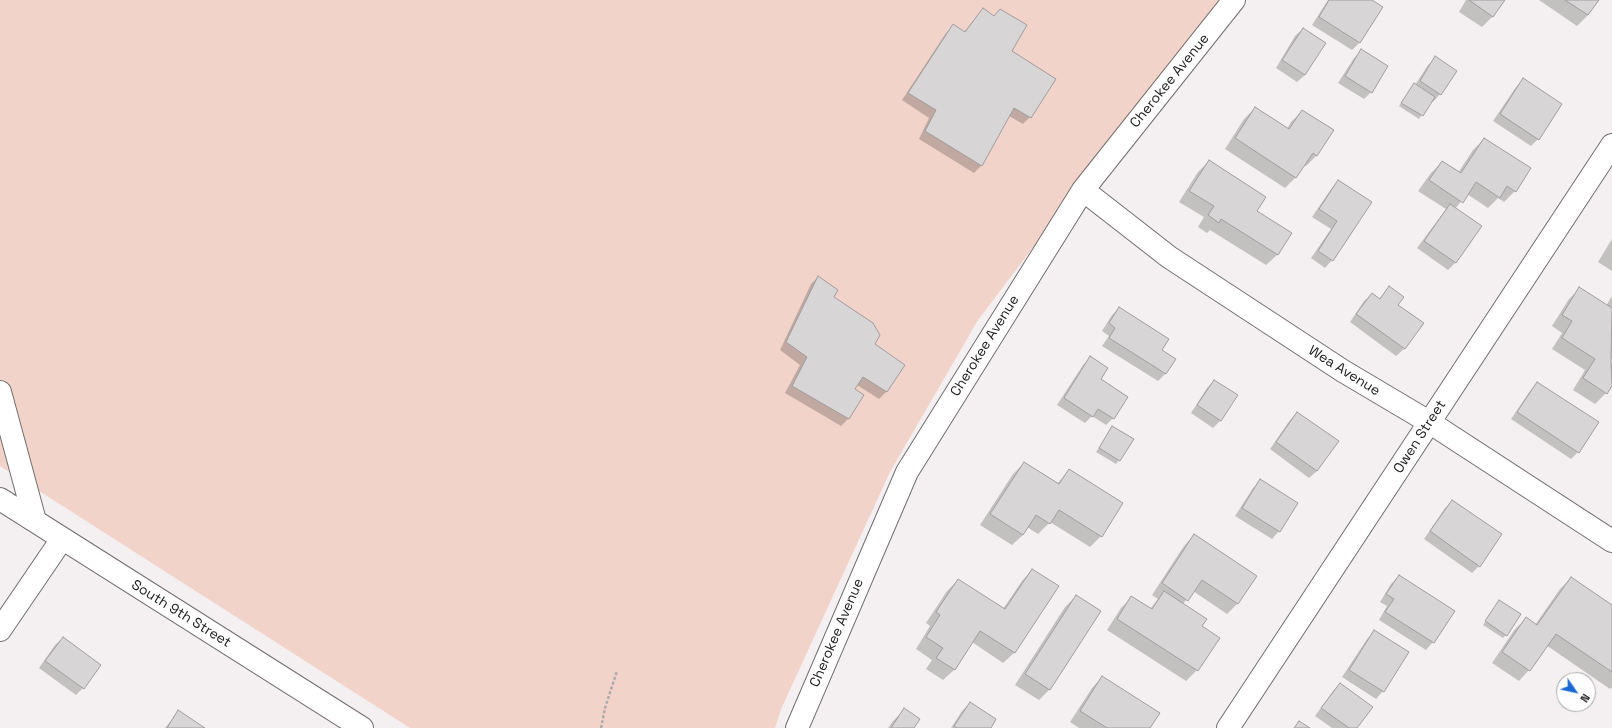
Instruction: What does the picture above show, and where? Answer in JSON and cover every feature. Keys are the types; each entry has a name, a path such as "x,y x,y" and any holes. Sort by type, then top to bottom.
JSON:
{"street":[{"name":"Cherokee Avenue","path":"797,728 906,472 1083,190 1234,0"},
{"name":"Owen Street","path":"1228,728 1612,145"},
{"name":"Wea Avenue","path":"1083,190 1169,257 1343,371 1429,422 1612,541"},
{"path":"0,392 35,521"},
{"name":"South 9th Street","path":"0,499 362,728"},
{"path":"0,630 62,539"}],"path":[{"path":"601,728 605,708 617,671"}],"shaded area":[{"path":"0,0 1225,0 1132,117 978,320 890,472 782,707 775,728 410,728 0,466"}],"building":[{"path":"1329,0 1372,0 1383,7 1360,43 1319,17"},
{"path":"1469,0 1505,0 1493,17"},
{"path":"1565,0 1599,0 1588,15"},
{"path":"983,8 994,16 1000,9 1027,25 1012,51 1056,79 1031,118 1014,108 982,166 925,131 936,110 908,93 953,24 965,32"},
{"path":"1303,28 1326,43 1305,75 1282,60"},
{"path":"1361,49 1388,66 1372,93 1345,76"},
{"path":"1435,56 1457,71 1441,95 1420,81"},
{"path":"1523,78 1562,104 1539,140 1500,114"},
{"path":"1414,83 1435,97 1423,116 1401,103"},
{"path":"1255,107 1289,129 1302,110 1334,130 1317,156 1313,153 1296,178 1235,138"},
{"path":"1484,138 1531,168 1516,192 1507,186 1500,198 1476,182 1463,203 1429,180 1442,161 1461,173"},
{"path":"1209,160 1266,197 1257,211 1292,233 1278,255 1221,219 1219,223 1208,215 1214,206 1189,191"},
{"path":"1338,180 1372,202 1333,261 1318,251 1337,221 1319,209"},
{"path":"1450,204 1482,226 1456,263 1424,241"},
{"path":"818,276 838,290 834,297 873,323 880,335 875,344 905,365 887,392 863,377 855,389 864,395 849,419 792,386 807,357 786,342"},
{"path":"1389,286 1404,297 1398,305 1424,323 1405,349 1356,314 1372,293 1380,299"},
{"path":"1579,287 1612,308 1612,386 1607,394 1583,378 1595,359 1562,338 1572,321 1562,315"},
{"path":"1119,307 1169,339 1162,350 1176,359 1166,374 1109,338 1115,328 1109,323"},
{"path":"1090,356 1108,368 1101,379 1128,397 1114,419 1098,409 1093,417 1064,398"},
{"path":"1214,380 1238,395 1221,421 1197,405"},
{"path":"1537,382 1599,422 1579,453 1517,412"},
{"path":"1297,412 1339,441 1317,471 1276,442"},
{"path":"1112,426 1134,439 1120,461 1099,448"},
{"path":"1024,462 1059,484 1069,469 1123,503 1102,537 1059,510 1050,524 1036,515 1023,535 990,514"},
{"path":"1260,479 1298,503 1280,532 1242,508"},
{"path":"1452,500 1502,534 1480,567 1430,531"},
{"path":"1194,534 1257,576 1238,604 1202,580 1188,601 1162,583"},
{"path":"1032,569 1059,586 1015,653 980,631 955,670 936,658 943,648 926,637 940,615 936,612 958,579 1005,609"},
{"path":"1399,575 1455,611 1434,643 1385,612 1394,599 1386,594"},
{"path":"1571,577 1612,605 1612,672 1556,634 1530,671 1502,652 1526,617 1537,625"},
{"path":"1164,591 1207,619 1202,626 1220,638 1198,671 1117,619 1131,596 1152,609"},
{"path":"1076,595 1101,611 1050,690 1025,674"},
{"path":"1499,600 1521,614 1507,636 1485,621"},
{"path":"1374,630 1409,652 1384,692 1349,670"},
{"path":"63,637 101,665 84,689 45,661"},
{"path":"1102,676 1160,713 1150,728 1107,728 1080,711"},
{"path":"1340,683 1373,707 1357,728 1349,728 1321,708"},
{"path":"970,702 996,719 991,728 957,728 954,726"},
{"path":"904,708 920,719 914,728 891,728"},
{"path":"178,710 205,728 167,728"},
{"path":"1299,721 1310,728 1294,728"}]}
